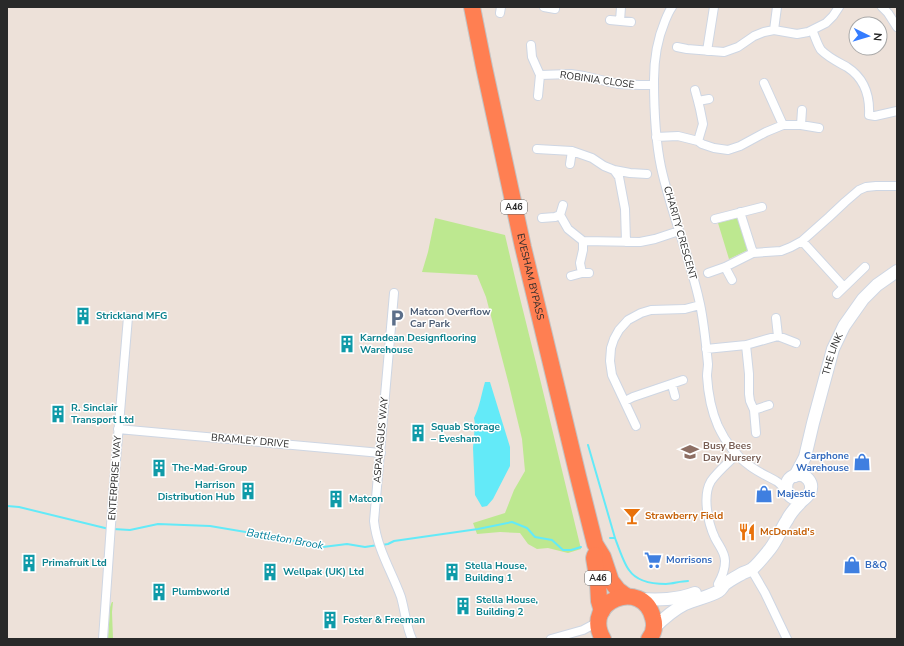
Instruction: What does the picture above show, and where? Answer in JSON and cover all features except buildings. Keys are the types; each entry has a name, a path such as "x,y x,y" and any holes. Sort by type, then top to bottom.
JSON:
{"highway":[{"name":"EVESHAM BYPASS","path":"472,7 523,247 595,544 603,558 611,581 618,590 645,603 652,614 654,622 651,636"},
{"name":"EVESHAM BYPASS","path":"595,544 594,558 598,582 600,616 599,630 603,639"},
{"path":"600,616 607,604 614,599 620,597 632,598"}],"street":[{"path":"544,7 555,9 556,7"},
{"path":"620,21 621,7"},
{"name":"CHARITY CRESCENT","path":"672,7 661,30 656,46 654,70 656,137 661,167 669,198 694,277 700,304 706,349 711,408 721,432 737,454 750,466 766,476 793,486"},
{"path":"707,51 714,7"},
{"path":"774,30 777,7"},
{"path":"677,47 724,52 738,47 754,36 764,32 774,30 797,34 808,32 826,23 839,7"},
{"path":"882,7 897,27"},
{"path":"610,20 631,22"},
{"path":"812,30 821,49 837,63 855,73 860,79 868,99 869,115 875,116 897,111"},
{"path":"531,46 532,57 540,75 538,96"},
{"name":"ROBINIA CLOSE","path":"540,75 571,74 618,84 654,85"},
{"path":"764,83 783,126"},
{"path":"695,90 703,124 698,141"},
{"path":"698,101 709,99"},
{"path":"801,125 802,110"},
{"path":"656,137 678,136 698,141 714,148 728,150 740,146 766,132 783,126 801,125 819,128"},
{"path":"536,148 572,151 592,158 604,166 614,170 647,174"},
{"path":"570,164 572,151"},
{"path":"614,170 619,177 625,209 626,242"},
{"path":"708,274 753,253 781,251 802,241 859,190 866,187 897,186"},
{"path":"542,218 555,217 560,214 563,205"},
{"path":"715,219 762,207"},
{"path":"740,212 753,253"},
{"path":"560,214 568,229 583,241 640,242 679,231"},
{"path":"571,276 586,273 580,263 583,250 583,241"},
{"path":"802,241 844,287"},
{"path":"725,267 732,280"},
{"path":"837,294 865,267"},
{"name":"THE LINK","path":"632,598 667,599 684,597 721,585 751,570 770,549 780,534 787,519 793,486 805,457 833,350 844,326 863,299 877,285 897,271"},
{"name":"ASPARAGUS WAY","path":"394,293 374,521 380,545 401,598 408,630 412,639"},
{"path":"636,426 612,375 610,361 611,348 614,339 619,330 628,320 640,314 651,310 685,308 700,304"},
{"name":"ENTERPRISE WAY","path":"103,639 118,429 128,317"},
{"path":"776,318 778,336"},
{"path":"706,349 746,345 778,336 796,343"},
{"path":"746,345 749,374 748,394 754,410 756,433"},
{"path":"624,401 683,380"},
{"path":"672,385 675,396"},
{"path":"754,410 769,404"},
{"name":"BRAMLEY DRIVE","path":"118,429 381,453"},
{"path":"721,585 725,562 724,556 722,548 710,525 706,504 710,483 737,454"},
{"path":"751,570 765,593 787,639"},
{"name":"THE LINK","path":"651,636 674,610 720,590 721,585"},
{"path":"551,639 583,630 600,616"},
{"name":"ASPARAGUS WAY","path":"407,639 408,630"}],"green space":[{"path":"435,218 505,235 581,549 568,553 548,548 537,549 528,544 520,533 500,532 477,534 473,523 505,513 514,490 525,471 522,439 486,297 477,275 422,272"},
{"path":"738,218 748,250 729,259 718,223"},
{"path":"112,602 113,639 108,639 110,607"}],"water":[{"path":"485,382 490,382 510,447 510,466 493,499 487,506 482,507 475,495 473,448 474,418"}],"waterway":[{"path":"588,445 615,538"},
{"name":"Battleton Brook","path":"7,506 19,507 109,529"},
{"name":"Battleton Brook","path":"382,545 394,541 478,529 512,522 527,528 535,537 552,540 563,550 571,550 581,547"},
{"name":"Battleton Brook","path":"113,529 130,530 158,524 210,526 288,539 307,545 323,547 347,544 365,547 378,545"},
{"name":"Battleton Brook","path":"610,538 615,538 627,567 632,574 641,580 661,584 688,581"}],"place":[{"name":"Strickland MFG","path":"83,316"},
{"name":"Matcon Overflow Car Park","path":"397,318"},
{"name":"Karndean Designflooring Warehouse","path":"347,344"},
{"name":"R. Sinclair Transport Ltd","path":"58,414"},
{"name":"Squab Storage – Evesham","path":"418,433"},
{"name":"Busy Bees Day Nursery","path":"690,452"},
{"name":"Carphone Warehouse","path":"862,462"},
{"name":"The-Mad-Group","path":"159,468"},
{"name":"Harrison Distribution Hub","path":"248,491"},
{"name":"Majestic","path":"764,494"},
{"name":"Matcon","path":"336,499"},
{"name":"Strawberry Field","path":"632,516"},
{"name":"McDonald's","path":"747,532"},
{"name":"Morrisons","path":"653,560"},
{"name":"Primafruit Ltd","path":"29,563"},
{"name":"B&Q","path":"852,565"},
{"name":"Wellpak (UK) Ltd","path":"270,572"},
{"name":"Stella House, Building 1","path":"452,572"},
{"name":"Plumbworld","path":"159,592"},
{"name":"Stella House, Building 2","path":"463,606"},
{"name":"Foster & Freeman","path":"330,620"}]}
